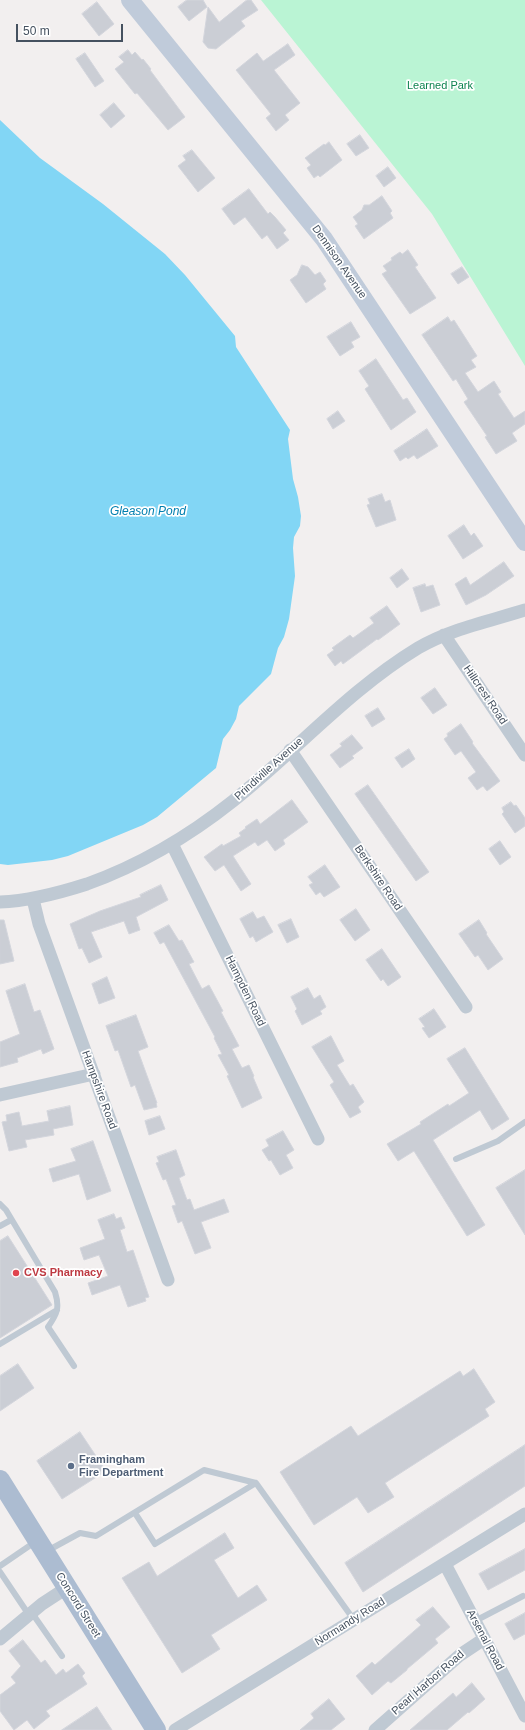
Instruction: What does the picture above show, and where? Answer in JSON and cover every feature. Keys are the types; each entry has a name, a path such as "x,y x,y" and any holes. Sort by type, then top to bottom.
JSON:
{"main road":[{"name":"Concord Street","path":"0,1480 156,1730"}],"street":[{"name":"Dennison Avenue","path":"130,0 324,238 525,542"},
{"name":"Prindiville Avenue","path":"0,902 33,899 77,887 114,873 172,844 234,800 358,692 418,648 444,636 525,610"},
{"name":"Hillcrest Road","path":"444,636 525,755"},
{"name":"Berkshire Road","path":"290,750 466,1007"},
{"name":"Hampden Road","path":"172,844 318,1139"},
{"name":"Hampshire Road","path":"33,899 39,924 168,1280"},
{"path":"0,1095 94,1074"},
{"name":"Normandy Road","path":"175,1730 525,1514"},
{"name":"Arsenal Road","path":"445,1564 525,1716"},
{"path":"0,1639 30,1614 68,1587"},
{"name":"Pearl Harbor Road","path":"375,1730 460,1655 484,1639"}],"lane":[{"path":"456,1159 498,1142 525,1122"},
{"path":"0,1204 55,1292 59,1304 54,1318 48,1327 74,1366"},
{"path":"0,1226 11,1220"},
{"path":"0,1344 57,1310"},
{"path":"0,1566 42,1546 80,1533 96,1536 204,1470 256,1483 354,1620"},
{"path":"135,1513 155,1544 256,1483"},
{"path":"0,1572 62,1656"},
{"path":"475,1621 523,1596"}],"green space":[{"name":"Learned Park","path":"261,0 525,0 525,366 432,214"}],"water":[{"name":"Gleason Pond","path":"0,120 40,158 103,204 165,254 185,275 235,336 236,347 290,430 288,439 293,479 301,516 300,526 294,537 293,548 295,576 289,619 284,637 278,648 271,674 239,706 236,719 223,739 216,768 157,817 143,825 68,856 52,860 8,865 0,864"}],"building":[{"path":"187,0 203,0 207,7 189,21 178,7"},
{"path":"247,0 251,0 258,10 241,21 245,26 216,49 208,48 203,42 208,7 219,22"},
{"path":"97,2 114,24 99,36 82,14"},
{"path":"288,44 295,55 274,70 300,103 285,115 289,120 276,131 266,118 271,114 236,70 257,53 263,61"},
{"path":"128,50 132,55 135,52 142,60 143,59 185,117 168,130 137,93 135,94 115,69 124,62 119,57"},
{"path":"85,53 104,81 95,87 76,59"},
{"path":"114,103 125,116 111,128 100,115"},
{"path":"360,135 369,148 356,156 347,144"},
{"path":"329,142 342,160 320,177 318,175 314,178 307,168 311,165 305,158"},
{"path":"192,150 215,178 198,192 178,166 186,160 183,156"},
{"path":"388,167 396,178 384,187 376,176"},
{"path":"249,189 268,214 270,212 286,230 283,233 289,240 277,249 267,235 262,239 245,217 234,225 222,209"},
{"path":"382,196 392,211 390,213 393,218 364,239 355,226 358,224 353,217 362,210 364,205 369,205"},
{"path":"408,250 418,265 415,267 436,298 410,314 382,274 387,271 383,266 392,260 391,258 400,252 402,254"},
{"path":"302,265 308,267 315,275 320,272 326,281 323,284 326,289 306,303 290,280 297,275"},
{"path":"462,267 469,277 458,284 451,274"},
{"path":"448,317 451,322 454,320 477,356 471,360 476,367 465,373 478,392 494,381 501,392 498,394 514,418 525,411 525,424 512,433 517,441 496,454 485,437 487,436 464,402 468,399 456,379 453,381 422,335"},
{"path":"351,322 360,337 351,342 354,347 340,356 327,337"},
{"path":"376,359 403,400 407,398 416,412 391,430 365,389 369,386 359,371"},
{"path":"338,411 345,421 333,429 327,419"},
{"path":"427,429 438,446 417,459 414,455 408,459 406,457 400,461 394,451"},
{"path":"382,494 385,502 390,500 396,520 376,527 367,505 370,504 368,499"},
{"path":"464,525 471,536 474,533 483,546 463,559 448,536"},
{"path":"504,562 514,576 486,595 466,605 455,584 466,577 470,585"},
{"path":"402,569 409,579 397,588 390,578"},
{"path":"425,584 426,587 433,585 440,605 421,612 413,588"},
{"path":"387,606 400,624 343,664 341,661 335,666 327,655 334,650 332,648 350,635 353,638 374,623 370,618"},
{"path":"435,688 447,705 433,714 421,698"},
{"path":"378,708 385,719 372,727 365,716"},
{"path":"461,724 473,742 472,743 500,781 487,791 483,786 477,790 468,778 476,772 461,751 455,755 444,739 448,736 447,734"},
{"path":"352,735 363,748 352,756 354,758 340,768 330,755 342,746 340,744"},
{"path":"409,749 415,759 402,768 395,758"},
{"path":"368,785 429,872 416,881 355,794"},
{"path":"292,800 308,822 283,840 285,844 275,851 267,840 258,846 255,842 233,856 251,884 241,891 224,865 215,871 204,857 222,844 223,846 241,836 239,833 257,819 260,824"},
{"path":"511,802 514,806 516,805 525,818 525,826 515,833 502,814 504,812 502,808"},
{"path":"500,841 511,857 500,865 489,849"},
{"path":"325,865 340,887 324,897 320,892 316,895 309,885 313,883 308,877"},
{"path":"161,885 168,900 136,917 140,930 129,934 124,921 91,932 102,957 89,963 82,948 79,949 70,924 100,911 141,897 140,895"},
{"path":"356,909 370,930 355,941 340,920"},
{"path":"253,912 257,919 264,916 273,932 256,942 253,936 250,938 240,919"},
{"path":"291,919 299,937 287,943 278,925"},
{"path":"0,920 4,920 14,961 0,964"},
{"path":"479,920 487,933 486,934 503,959 488,970 478,955 475,957 459,934"},
{"path":"169,925 179,941 182,940 194,962 189,964 202,989 209,985 223,1011 221,1012 239,1046 232,1049 242,1068 249,1065 254,1076 253,1077 262,1098 242,1108 227,1076 229,1075 218,1055 222,1054 214,1038 215,1037 164,942 160,944 154,933"},
{"path":"382,949 401,977 388,986 383,979 381,981 366,960"},
{"path":"107,977 115,998 99,1004 92,984"},
{"path":"25,984 34,1012 40,1010 54,1049 43,1054 41,1049 17,1058 18,1062 0,1067 0,1042 20,1034 6,991"},
{"path":"308,988 314,999 320,995 326,1007 320,1011 322,1014 302,1025 295,1011 297,1009 291,997"},
{"path":"434,1009 446,1027 429,1038 422,1028 425,1027 419,1019"},
{"path":"136,1015 148,1047 138,1051 157,1103 157,1107 144,1110 135,1085 131,1087 118,1050 115,1051 106,1026"},
{"path":"331,1036 344,1061 337,1065 350,1086 353,1084 364,1102 358,1107 361,1112 350,1118 330,1085 334,1082 312,1047"},
{"path":"465,1048 509,1119 492,1130 480,1110 433,1140 485,1225 467,1236 414,1151 398,1161 387,1144 421,1124 420,1122 448,1104 449,1106 469,1093 447,1059"},
{"path":"70,1106 73,1125 53,1129 54,1135 25,1140 27,1147 9,1151 2,1122 7,1121 6,1115 19,1112 22,1126 49,1121 47,1111"},
{"path":"160,1116 165,1129 149,1135 145,1121"},
{"path":"283,1131 294,1150 286,1155 293,1168 280,1175 271,1160 269,1161 262,1150 269,1146 266,1140"},
{"path":"93,1141 111,1191 87,1200 79,1174 53,1182 49,1169 76,1161 71,1149"},
{"path":"176,1150 185,1175 179,1178 187,1200 190,1199 194,1210 224,1199 229,1212 201,1222 211,1248 195,1254 182,1221 178,1223 172,1206 176,1205 166,1179 163,1180 156,1163 159,1162 157,1157"},
{"path":"525,1170 525,1235 496,1188"},
{"path":"114,1214 116,1219 121,1217 125,1228 120,1230 127,1252 133,1250 149,1297 145,1298 146,1301 128,1307 120,1285 92,1295 88,1283 108,1276 99,1255 84,1260 80,1248 105,1239 98,1220"},
{"name":"CVS Pharmacy","path":"8,1236 52,1305 0,1338 0,1241"},
{"path":"18,1364 34,1388 0,1411 0,1376"},
{"path":"474,1369 495,1402 485,1409 489,1416 385,1483 394,1497 368,1513 357,1497 314,1525 280,1472 351,1426 358,1436 460,1371 463,1376"},
{"path":"80,1432 106,1471 62,1499 37,1461"},
{"path":"525,1445 525,1486 363,1592 345,1563"},
{"path":"225,1533 234,1548 214,1560 238,1598 257,1585 267,1600 211,1635 220,1649 182,1673 122,1578 149,1562 157,1576"},
{"path":"525,1549 525,1570 488,1590 479,1574"},
{"path":"433,1607 450,1627 435,1639 438,1643 391,1683 388,1681 372,1695 356,1676 372,1662 375,1665 421,1625 416,1620"},
{"path":"525,1613 525,1634 514,1640 505,1624"},
{"path":"23,1640 41,1663 45,1660 56,1675 63,1669 66,1673 78,1664 85,1673 82,1676 87,1684 46,1711 50,1716 34,1729 27,1720 14,1730 0,1711 0,1695 16,1683 11,1677 21,1666 9,1651"},
{"path":"472,1683 485,1699 447,1730 410,1730 453,1693 456,1697"},
{"path":"329,1699 345,1719 331,1730 300,1730 314,1718 311,1714"},
{"path":"97,1707 112,1730 62,1730"}],"place":[{"name":"CVS Pharmacy","path":"16,1273"},
{"name":"Framingham Fire Department","path":"71,1466"}]}
